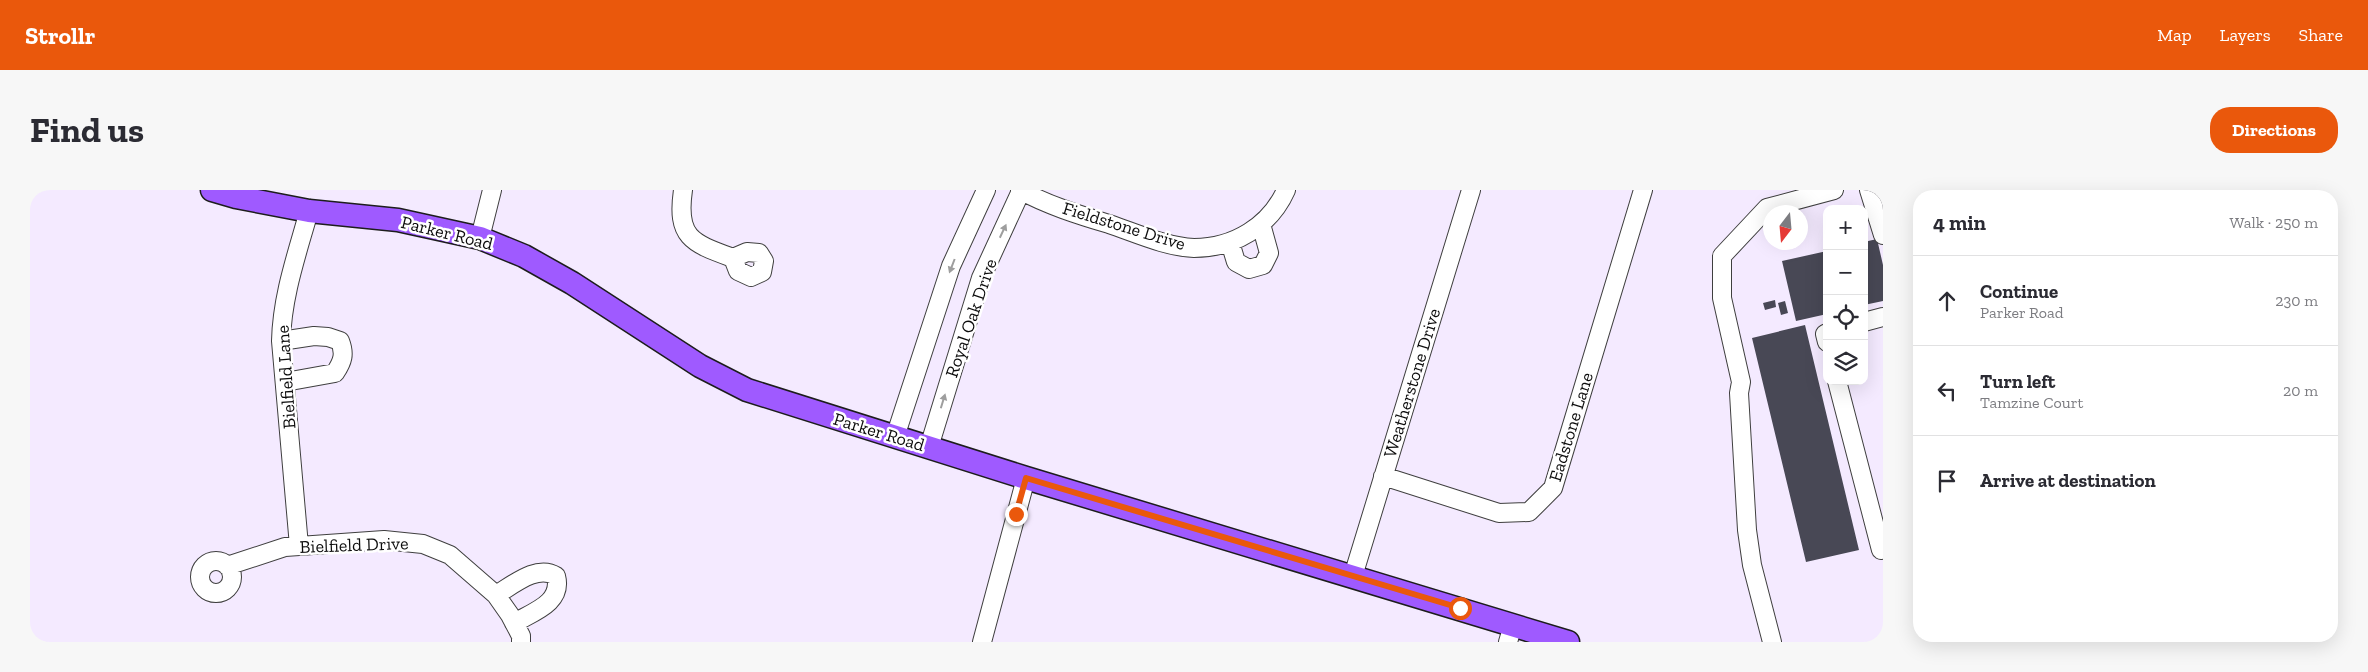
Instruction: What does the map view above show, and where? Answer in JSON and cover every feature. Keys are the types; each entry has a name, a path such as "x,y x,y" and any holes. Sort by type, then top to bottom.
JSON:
{"main road":[{"name":"Parker Road","path":"212,190 236,197 309,210 398,220 480,238 524,256 572,283 700,366 747,390 1026,478 1353,576 1511,633 1568,642"}],"street":[{"path":"480,238 492,190"},
{"path":"683,190 680,212 686,233 702,246 733,258"},
{"name":"Royal Oak Drive","path":"896,437 951,266 986,190"},
{"name":"Fieldstone Drive","path":"1021,191 1074,213 1166,243 1194,248 1223,245 1252,233 1272,214 1286,190"},
{"name":"Weatherstone Drive","path":"1353,576 1471,190"},
{"name":"Eadstone Lane","path":"1384,476 1499,513 1529,512 1552,488 1643,190"},
{"path":"1772,642 1752,565 1747,530 1739,393 1741,382 1722,298 1722,256 1767,208 1834,190"},
{"path":"1869,190 1883,235"},
{"name":"Royal Oak Drive","path":"929,447 981,278 1021,191"},
{"name":"Bielfield Lane","path":"299,546 281,341 286,292 309,210"},
{"path":"1230,242 1236,262 1249,269 1263,265 1269,253 1261,224"},
{"path":"1868,321 1883,317"},
{"path":"281,341 314,336 328,337 340,341 344,351 342,362 335,373 285,382"},
{"path":"1838,385 1882,553"},
{"path":"982,642 1026,478"},
{"name":"Bielfield Drive","path":"227,566 285,547 384,540 423,544 450,555 496,595 514,623 522,642"},
{"path":"496,595 539,572 550,572 556,576 558,585 556,594 548,604 514,623"}],"building":[{"path":"1877,239 1883,265 1883,301 1868,304 1868,250 1868,241"},
{"path":"1823,252 1823,315 1796,321 1782,261"},
{"path":"1775,300 1776,307 1765,310 1763,303"},
{"path":"1785,301 1788,313 1781,315 1778,303"},
{"path":"1805,325 1859,550 1806,562 1752,338"}],"route":[{"path":"1016,514 1026,478 1460,608"}]}
